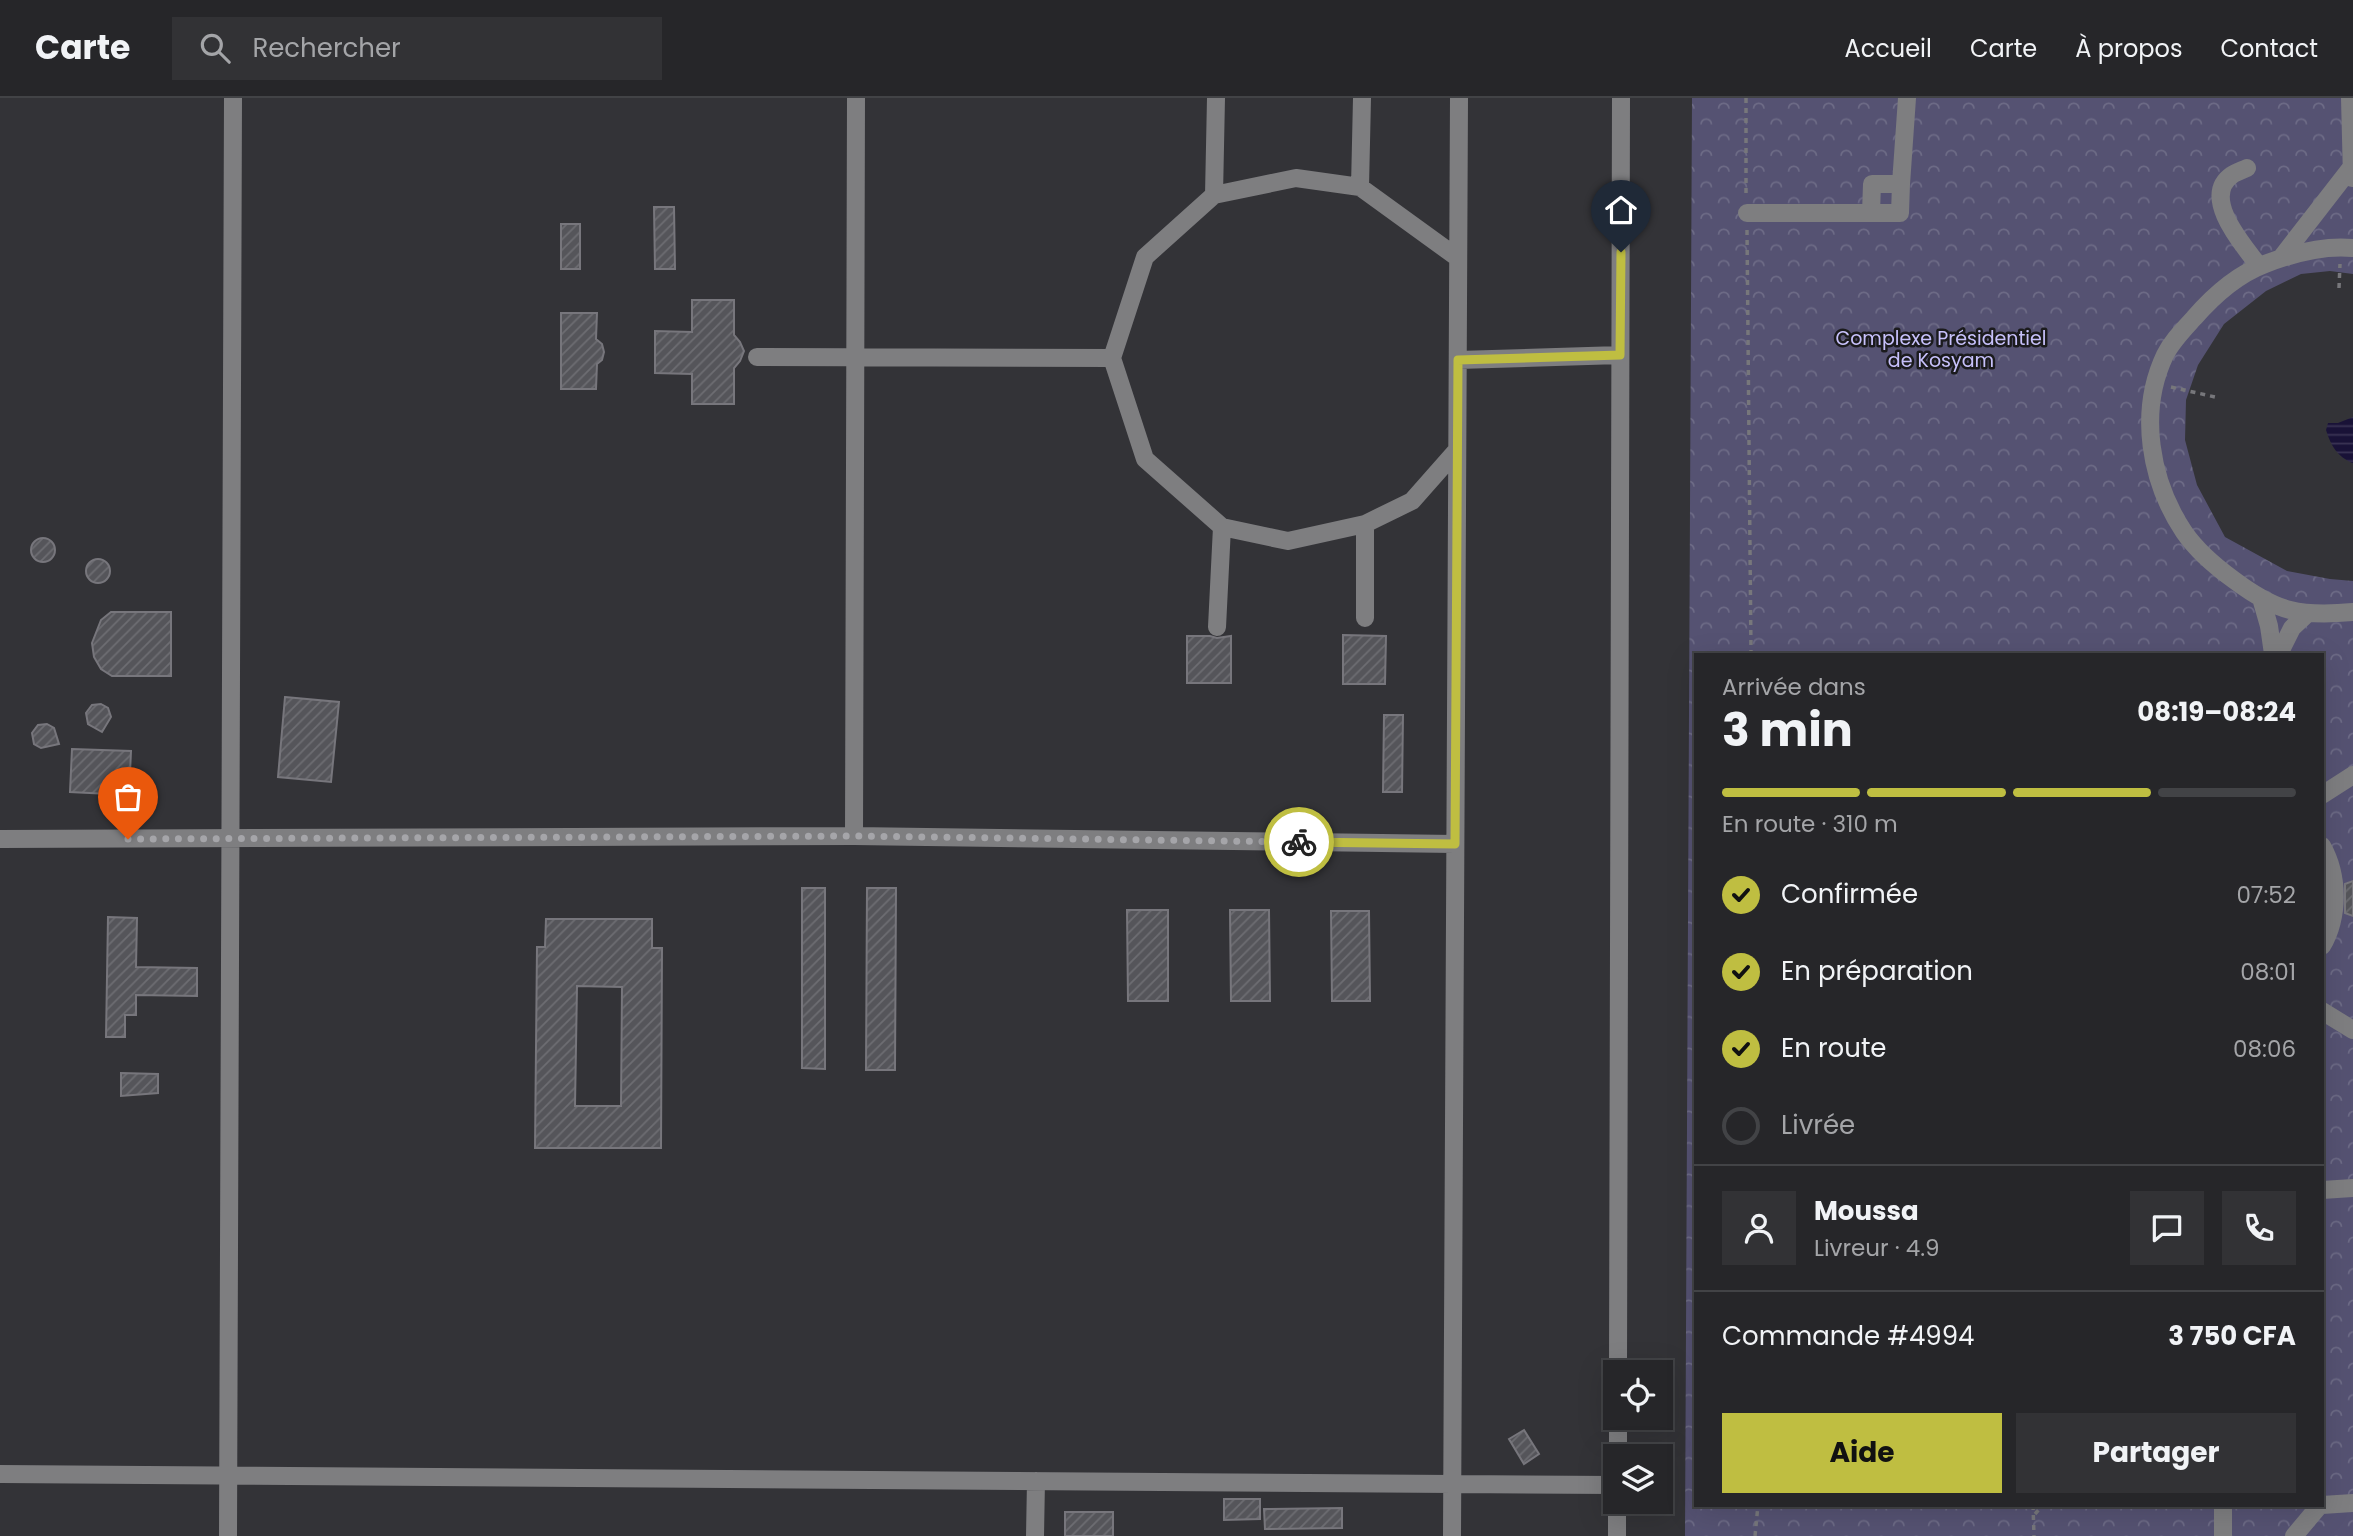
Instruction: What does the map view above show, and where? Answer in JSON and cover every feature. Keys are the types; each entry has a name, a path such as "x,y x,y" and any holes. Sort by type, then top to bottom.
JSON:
{"lane":[{"path":"228,1536 233,98"},
{"path":"854,836 856,98"},
{"path":"1214,195 1216,98"},
{"path":"1360,187 1362,98"},
{"path":"1452,1536 1459,98"},
{"path":"1618,1360 1621,98"},
{"path":"1747,214 1900,214 1907,98"},
{"path":"2281,258 2352,176 2350,98"},
{"path":"2247,168 2230,175 2221,189 2221,207 2235,236 2259,266"},
{"path":"1457,450 1412,501 1365,524 1288,541 1222,527 1145,459 1112,358 1145,257 1214,195 1296,178 1360,187 1458,258"},
{"path":"1871,213 1872,184 1901,184"},
{"path":"2347,248 2281,258 2259,266 2238,276 2209,301 2166,353 2155,384 2149,424 2163,490 2174,514 2198,549 2219,569 2261,598 2287,610 2308,613 2353,612"},
{"path":"1458,360 1620,355"},
{"path":"757,357 1112,358"},
{"path":"1365,524 1365,618"},
{"path":"1217,627 1222,527"},
{"path":"2261,598 2273,653"},
{"path":"2280,653 2292,628 2308,613"},
{"path":"2324,793 2353,775"},
{"path":"0,839 854,836 1455,844"},
{"path":"2324,849 2335,883 2334,911 2324,943"},
{"path":"2324,1012 2353,1030"},
{"path":"2324,1190 2353,1188"},
{"path":"0,1474 1603,1485"},
{"path":"1035,1536 1036,1481"},
{"path":"2324,1505 2353,1503"},
{"path":"2222,1536 2223,1507"},
{"path":"2294,1536 2319,1507"},
{"path":"1617,1536 1618,1514"}],"path":[{"path":"1745,98 1751,653"},
{"path":"2339,288 2347,248"},
{"path":"2155,384 2215,397"},
{"path":"1755,1536 1758,1507"},
{"path":"2033,1507 2034,1536"},
{"path":"2035,1515 2041,1507"}],"green space":[{"name":"Complexe Présidentiel de Kosyam","path":"1692,98 2353,98 2353,274 2330,271 2301,274 2266,291 2224,324 2198,365 2186,400 2185,440 2197,485 2225,537 2287,571 2353,581 2353,1536 1685,1536"}],"shaded area":[{"path":"2353,417 2352,463 2335,450 2326,430 2328,423 2338,423"}],"building":[{"path":"654,207 674,207 675,269 655,269"},
{"path":"561,224 580,224 580,269 561,269"},
{"path":"692,300 734,300 734,335 744,351 734,368 734,404 692,404 692,374 655,373 655,331 692,332"},
{"path":"561,313 597,313 596,339 602,344 604,352 602,360 597,364 596,389 561,389"},
{"path":"43,538 54,545 55,550 48,561 43,562 32,555 31,550 38,539"},
{"path":"98,559 107,562 110,571 107,580 98,583 89,580 86,571 89,562"},
{"path":"111,612 171,612 171,676 112,676 101,669 94,657 92,643 101,620"},
{"path":"1343,635 1386,636 1385,684 1343,684"},
{"path":"1187,636 1231,636 1231,683 1187,683"},
{"path":"285,697 339,702 331,782 278,777"},
{"path":"101,704 108,708 111,717 102,732 88,724 86,713 92,705"},
{"path":"1384,715 1403,715 1402,792 1383,792"},
{"path":"47,724 54,728 59,744 41,748 34,744 32,733 38,725"},
{"path":"72,749 131,751 129,795 70,792"},
{"path":"2353,881 2353,916 2345,913 2345,884"},
{"path":"802,888 825,888 825,1069 802,1068"},
{"path":"867,888 896,888 895,1070 866,1070"},
{"path":"1127,910 1168,910 1168,1001 1128,1001"},
{"path":"1230,910 1269,910 1270,1001 1231,1001"},
{"path":"1331,911 1369,911 1370,1001 1332,1001"},
{"path":"108,917 137,918 136,967 197,968 197,996 136,995 136,1015 125,1015 125,1037 106,1037"},
{"path":"546,919 652,919 652,948 662,948 661,1148 535,1148 537,947 545,947","holes":["577,986 622,987 621,1106 575,1106"]},
{"path":"121,1073 158,1074 158,1093 121,1096"},
{"path":"1524,1430 1539,1454 1524,1464 1509,1439"},
{"path":"1224,1499 1260,1499 1260,1519 1224,1520"},
{"path":"1342,1508 1342,1528 1265,1529 1264,1509"},
{"path":"1065,1512 1113,1512 1113,1536 1065,1536"}],"way so far":[{"path":"128,839 854,836 1299,842"}],"route":[{"path":"1299,842 1455,844 1458,360 1620,355 1621,252"}]}
